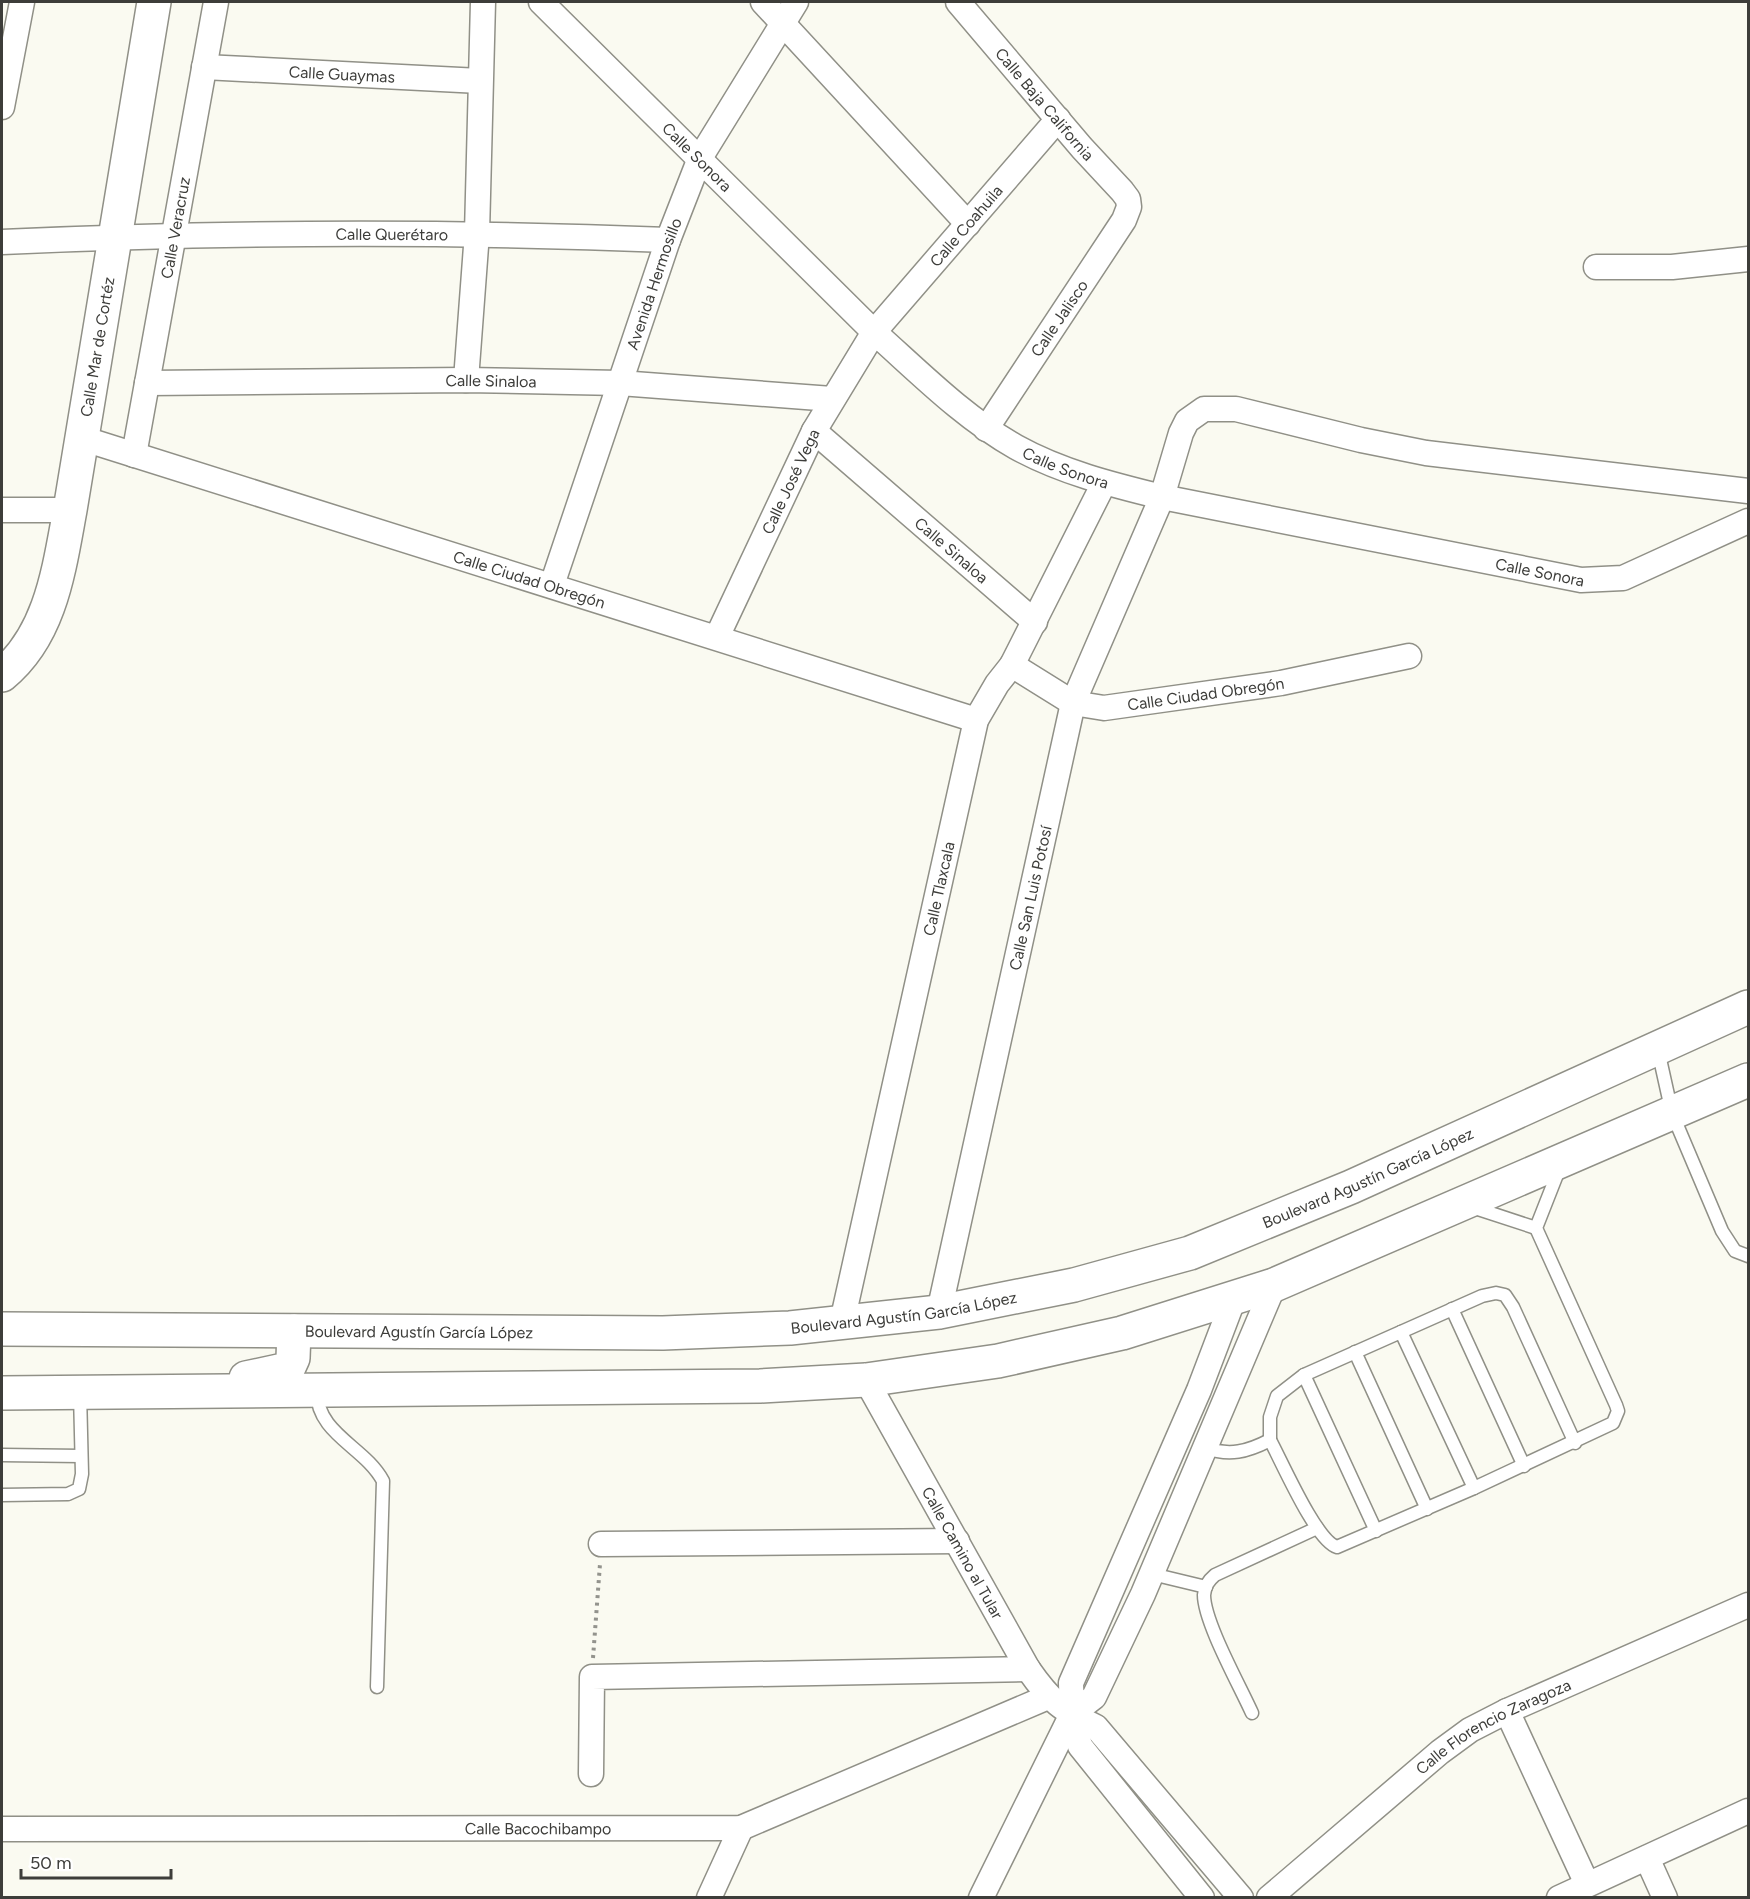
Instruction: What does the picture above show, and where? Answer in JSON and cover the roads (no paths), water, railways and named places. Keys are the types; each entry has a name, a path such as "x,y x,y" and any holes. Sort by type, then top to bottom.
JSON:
{"main road":[{"name":"Calle Mar de Cortéz","path":"2,675 29,646 45,617 56,584 154,2"},
{"name":"Boulevard Agustín García López","path":"8,1331 663,1333 790,1328 939,1312 1074,1285 1190,1253 1351,1187 1749,1007"},
{"path":"2,1393 317,1392 760,1386 866,1380 998,1361 1122,1333 1274,1285 1749,1080"},
{"path":"199,1393 215,1385 288,1369 293,1358 294,1331"}],"street":[{"path":"2,106 22,2"},
{"name":"Calle Veracruz","path":"134,454 216,2"},
{"path":"466,380 477,233 483,2"},
{"name":"Calle Sonora","path":"541,2 874,332 986,429 1017,448 1104,483 1162,497 1538,573 1599,581 1623,578 1644,570 1749,521"},
{"path":"763,2 790,12 968,224"},
{"name":"Calle Baja California","path":"958,2 1122,191 1128,199 1129,207"},
{"name":"Avenida Hermosillo","path":"552,585 668,240 700,158 790,12"},
{"name":"Calle Guaymas","path":"204,67 480,81"},
{"name":"Calle Coahuila","path":"874,332 1058,119"},
{"name":"Calle Jalisco","path":"986,429 1124,220 1129,207"},
{"name":"Calle Querétaro","path":"2,242 175,234 477,233 668,240"},
{"path":"1596,267 1672,267 1749,260"},
{"name":"Calle José Vega","path":"717,637 814,431 874,332"},
{"name":"Calle Sinaloa","path":"147,383 466,380 620,383 832,399"},
{"name":"Calle San Luis Potosí","path":"939,1312 1073,703 1162,497 1181,433 1187,421 1204,409 1236,409 1361,440 1426,453 1749,491"},
{"name":"Calle Sinaloa","path":"814,431 1035,622"},
{"name":"Calle Ciudad Obregón","path":"81,438 976,720"},
{"name":"Calle Tlaxcala","path":"842,1322 976,720 997,684 1012,665 1104,483"},
{"path":"2,510 70,510"},
{"name":"Calle Ciudad Obregón","path":"1012,665 1073,703 1104,708 1281,683 1408,656"},
{"path":"981,1898 1072,1714 1094,1697 1152,1574 1274,1285"},
{"path":"1202,1898 1080,1746 1072,1714 1071,1683 1199,1390 1234,1298"},
{"name":"Calle Camino al Tular","path":"866,1380 1028,1670 1048,1697 1096,1727 1241,1898"},
{"path":"1136,1536 1163,1548"},
{"path":"601,1544 957,1541"},
{"name":"Calle Florencio Zaragoza","path":"1269,1898 1453,1741 1507,1711 1749,1605"},
{"path":"591,1774 592,1677 1028,1670"},
{"name":"Calle Bacochibampo","path":"2,1829 741,1828 1048,1697"},
{"path":"1507,1711 1587,1884"},
{"path":"1559,1898 1749,1811"},
{"path":"709,1898 741,1828"},
{"path":"1647,1858 1665,1898"}],"lane":[{"path":"1658,1049 1672,1113 1722,1232 1734,1251 1749,1256"},
{"path":"1562,1161 1536,1228 1618,1411 1613,1423 1575,1443 1524,1466 1337,1546 1326,1541 1317,1528 1270,1440 1270,1417 1277,1396 1304,1375 1491,1293 1508,1297 1575,1443"},
{"path":"1464,1204 1536,1228"},
{"path":"1452,1309 1524,1466"},
{"path":"1401,1332 1474,1488"},
{"path":"1355,1352 1427,1509"},
{"path":"1304,1375 1376,1531"},
{"path":"317,1392 319,1411 330,1428 366,1457 383,1481 377,1687"},
{"path":"2,1495 74,1492 81,1483 80,1393"},
{"path":"1205,1448 1228,1454 1241,1452 1270,1440"},
{"path":"2,1455 81,1456"},
{"path":"1252,1713 1211,1622 1205,1604 1206,1587 1215,1575 1317,1528"},
{"path":"1152,1574 1206,1587"}]}
